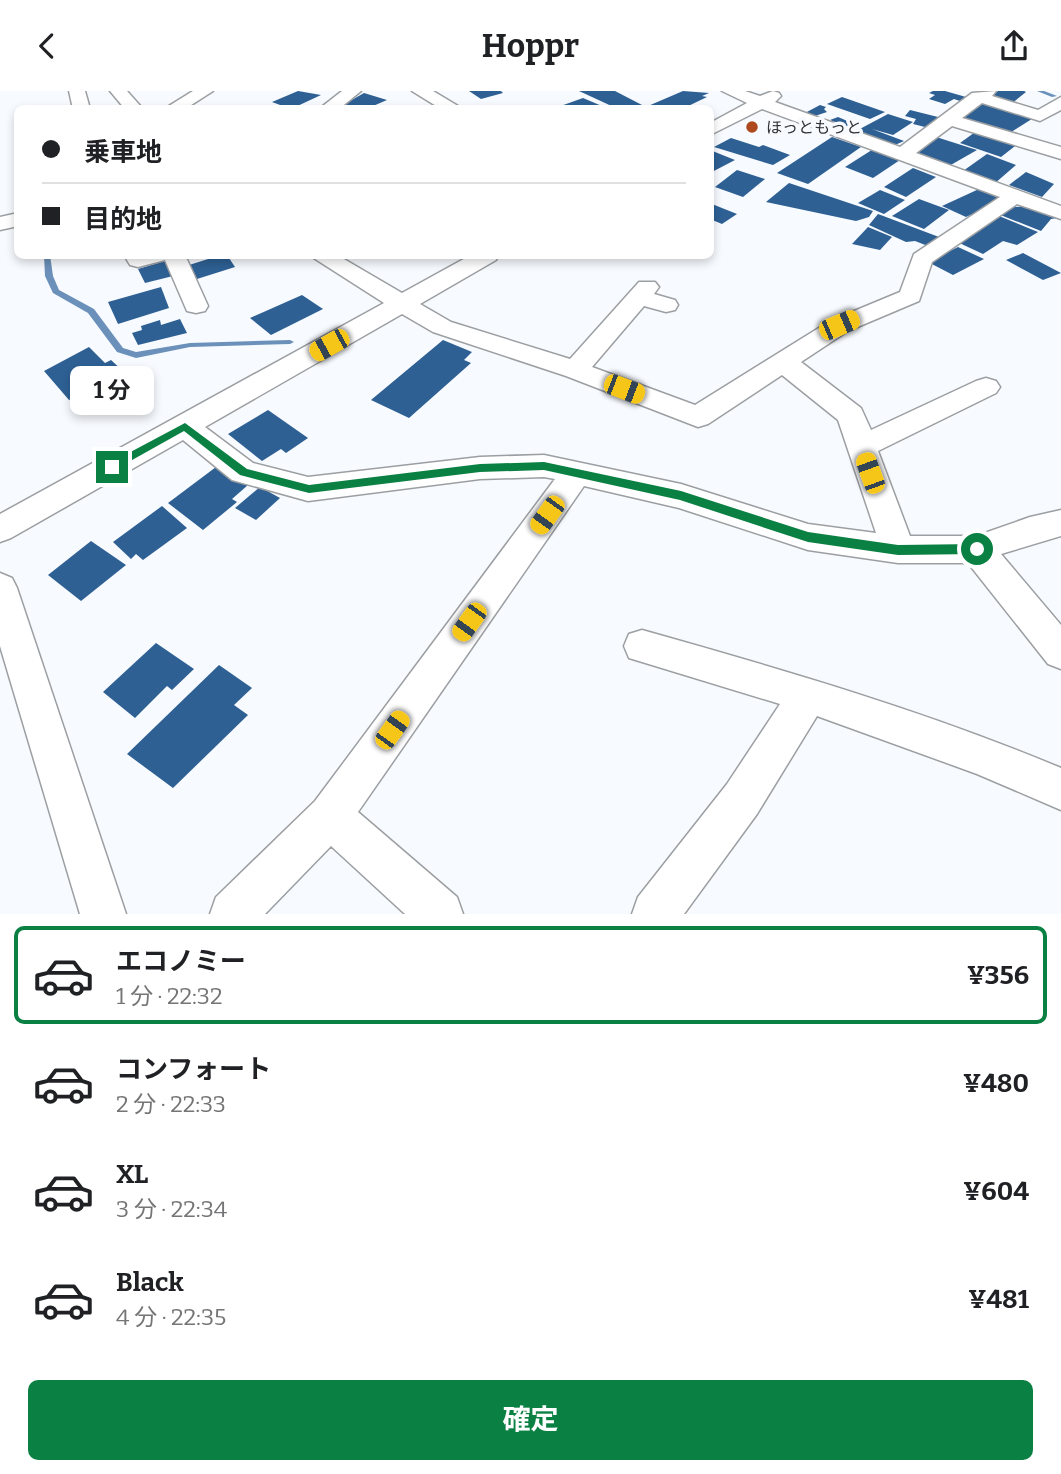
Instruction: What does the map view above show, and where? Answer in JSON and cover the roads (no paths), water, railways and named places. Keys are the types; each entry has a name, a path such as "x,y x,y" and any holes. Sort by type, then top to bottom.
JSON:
{"street":[{"path":"118,91 131,105"},
{"path":"179,105 205,91"},
{"path":"333,105 353,91"},
{"path":"420,91 447,105"},
{"path":"730,91 1061,213"},
{"path":"714,128 784,91"},
{"path":"1052,91 1061,94"},
{"path":"901,155 983,94 1040,116 1061,102"},
{"path":"951,120 1061,153"},
{"path":"326,259 442,327 575,370 698,417 839,325 911,296 922,258 1015,196"},
{"path":"176,259 196,306"},
{"path":"0,529 481,259"},
{"path":"575,370 643,292 666,305"},
{"path":"783,362 851,415 898,550"},
{"path":"861,447 986,387"},
{"path":"185,426 243,472 309,489 480,468 544,466 578,471 681,496 808,537 898,550 977,549 1030,530 1061,523"},
{"path":"233,914 330,816 578,471"},
{"path":"977,549 1061,652"},
{"path":"0,588 103,914"},
{"path":"642,646 808,695 981,755 1061,789"},
{"path":"655,914 742,799 808,695"},
{"path":"330,816 440,914"}],"waterway":[{"path":"1039,91 1054,96"},
{"path":"47,259 49,276 56,291 91,311 120,350 136,355 190,345 290,342"}],"place":[{"name":"ほっともっと","path":"752,127"}]}
